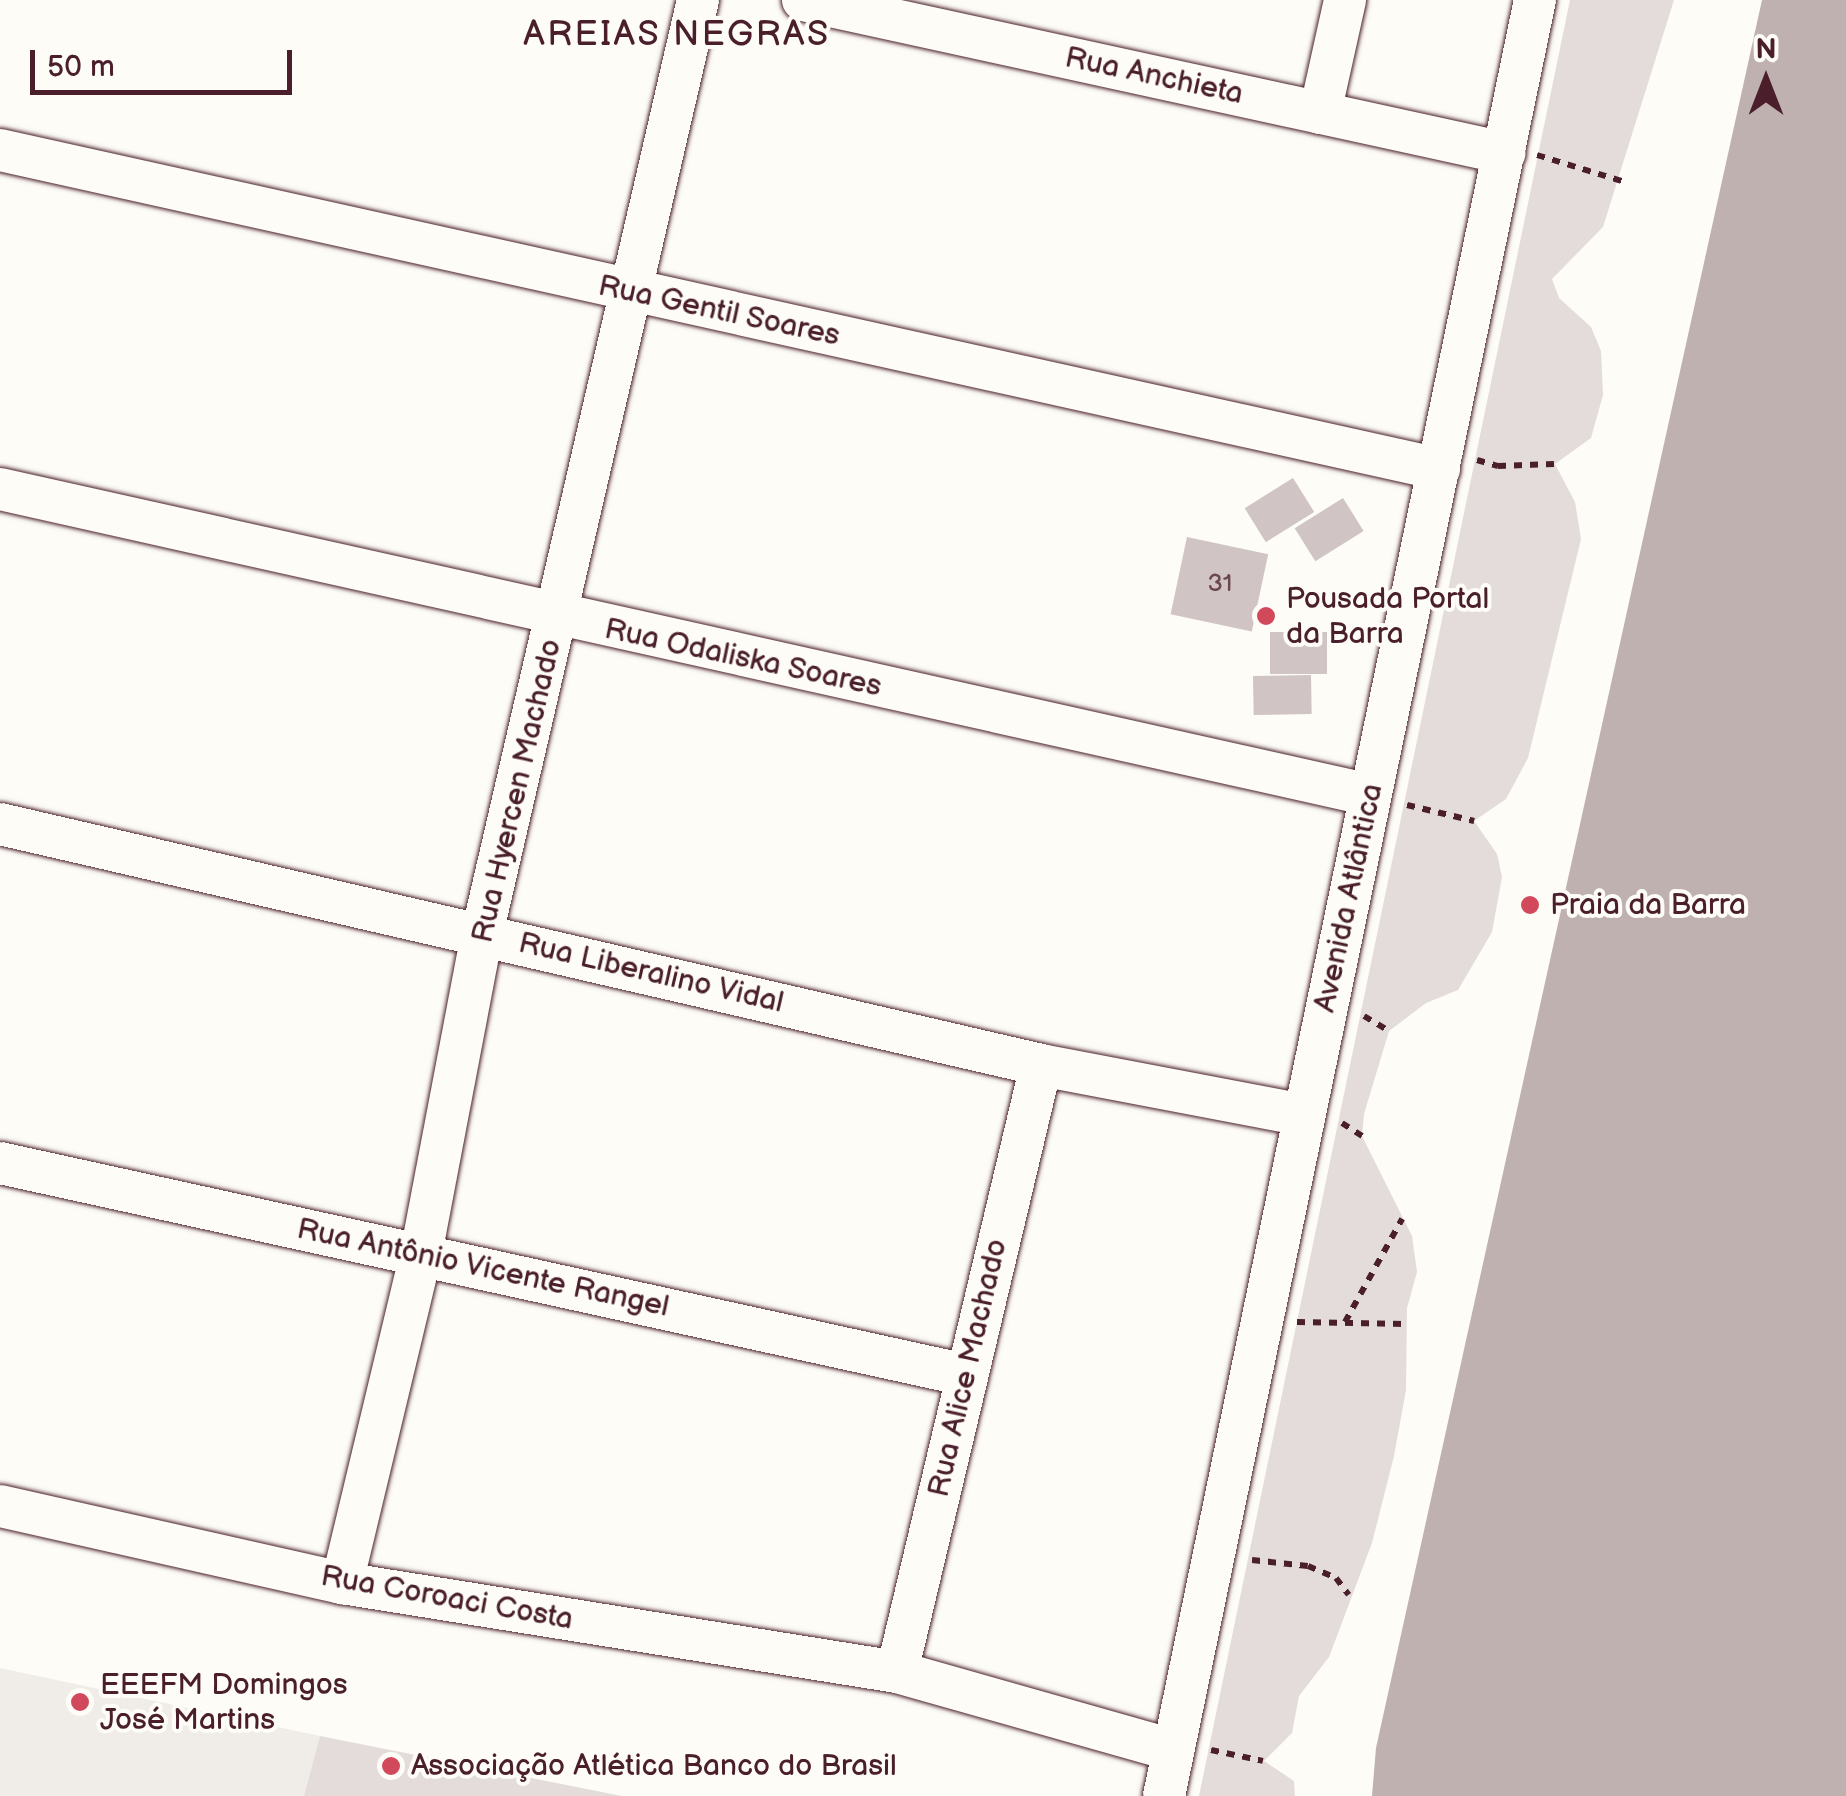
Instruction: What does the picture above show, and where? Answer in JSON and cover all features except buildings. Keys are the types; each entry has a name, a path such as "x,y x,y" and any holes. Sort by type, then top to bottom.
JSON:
{"street":[{"name":"Rua Hyercen Machado","path":"342,1582 421,1254 482,934 698,0"},
{"name":"Rua Anchieta","path":"803,0 1516,153"},
{"path":"1320,112 1346,0"},
{"name":"Avenida Atlântica","path":"1164,1796 1185,1748 1303,1115 1381,799 1452,463 1516,153 1535,0"},
{"name":"Rua Gentil Soares","path":"0,150 632,292 1452,463"},
{"name":"Rua Odaliska Soares","path":"0,489 558,618 1381,799"},
{"name":"Rua Liberalino Vidal","path":"0,824 1042,1065 1303,1115"},
{"name":"Rua Alice Machado","path":"897,1672 1042,1065"},
{"name":"Rua Antônio Vicente Rangel","path":"0,1162 966,1375"},
{"name":"Rua Coroaci Costa","path":"0,1506 342,1582 897,1672"},
{"path":"897,1672 1185,1748"}],"path":[{"path":"1516,153 1622,181"},
{"path":"1452,463 1554,464"},
{"path":"1381,799 1474,821"},
{"path":"1350,1011 1389,1031"},
{"path":"1345,1322 1402,1219"},
{"path":"1285,1323 1406,1324"},
{"path":"1236,1560 1308,1566 1336,1578 1349,1595"},
{"path":"1185,1748 1263,1761"}],"shaded area":[{"path":"1570,0 1674,0 1603,227 1552,279 1559,298 1591,327 1601,351 1603,395 1591,438 1555,464 1575,502 1581,539 1528,758 1506,799 1474,821 1497,854 1502,877 1492,932 1458,990 1426,1003 1389,1031 1364,1114 1362,1136 1412,1236 1417,1272 1407,1308 1406,1390 1394,1456 1372,1543 1329,1657 1299,1696 1292,1733 1264,1761 1294,1781 1295,1796 1199,1796"},
{"path":"1762,0 1846,0 1846,1796 1372,1796 1376,1748"},
{"name":"EEEFM Domingos José Martins","path":"0,1668 320,1736 304,1796 0,1796"},
{"name":"Associação Atlética Banco do Brasil","path":"320,1736 622,1796 304,1796"}],"place":[{"name":"Pousada Portal da Barra","path":"1266,616"},
{"name":"Praia da Barra","path":"1530,905"},
{"name":"EEEFM Domingos José Martins","path":"80,1702"},
{"name":"Associação Atlética Banco do Brasil","path":"391,1766"}],"district":[{"name":"AREIAS NEGRAS","path":"677,35"}]}
